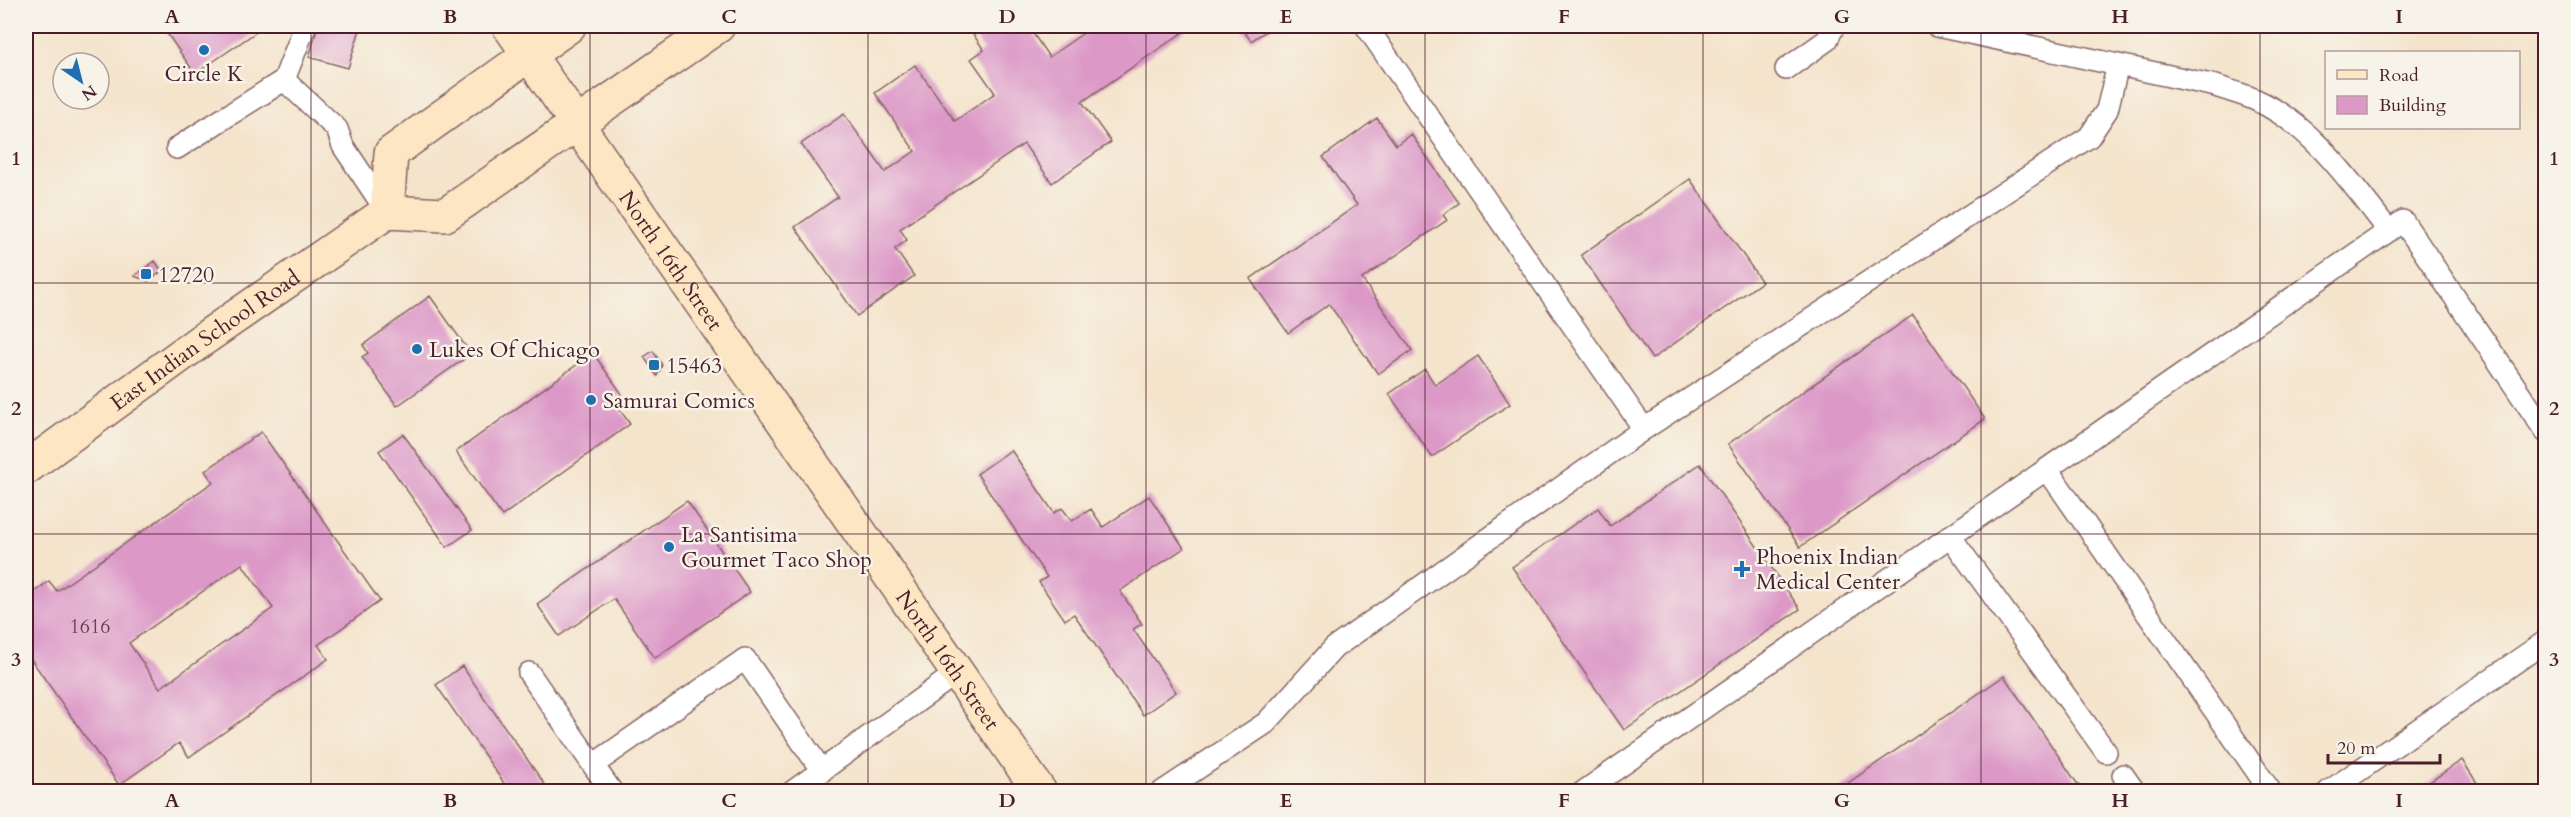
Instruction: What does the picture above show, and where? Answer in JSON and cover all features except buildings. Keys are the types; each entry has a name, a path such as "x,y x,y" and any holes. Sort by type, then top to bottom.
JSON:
{"main road":[{"name":"North 16th Street","path":"509,26 1040,792"},
{"path":"569,26 528,53 391,153 387,212 445,215 718,26"},
{"name":"East Indian School Road","path":"26,468 199,342 387,212"}],"lane":[{"path":"177,148 284,80 305,26"},
{"path":"1366,26 1644,429"},
{"path":"1786,69 1827,40 1834,26"},
{"path":"1937,26 2216,86 2257,100 2302,130 2334,160 2389,231"},
{"path":"1162,792 1266,723 1334,648 1644,429 2089,137 2108,110 2118,65"},
{"path":"284,80 337,129 343,146 387,212"},
{"path":"1583,792 2403,221 2546,432"},
{"path":"2047,469 2271,792"},
{"path":"1950,536 2106,752"},
{"path":"2328,792 2546,641"},
{"path":"593,765 745,659 822,771"},
{"path":"792,792 859,741 958,672"},
{"path":"529,674 612,792"}],"place":[{"name":"Circle K","path":"204,50"},
{"name":"12720","path":"146,274"},
{"name":"Lukes Of Chicago","path":"417,349"},
{"name":"15463","path":"654,365"},
{"name":"Samurai Comics","path":"591,400"},
{"name":"La Santisima Gourmet Taco Shop","path":"669,547"},
{"name":"Phoenix Indian Medical Center","path":"1742,569"}]}
